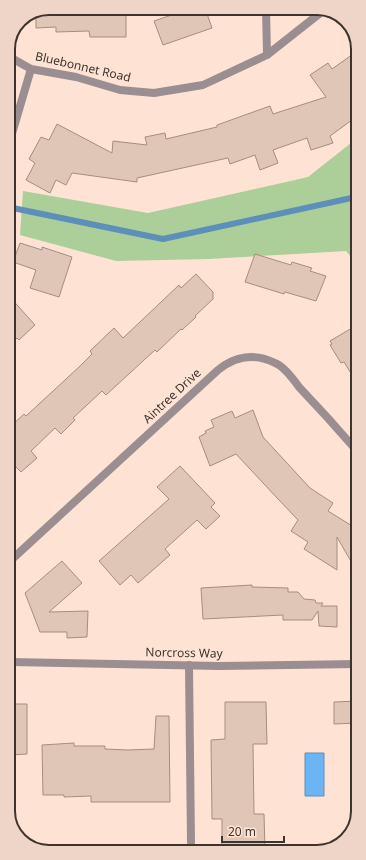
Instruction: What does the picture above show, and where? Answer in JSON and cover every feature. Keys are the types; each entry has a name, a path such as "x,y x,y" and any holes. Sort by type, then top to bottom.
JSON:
{"street":[{"path":"266,15 267,55"},
{"name":"Bluebonnet Road","path":"15,61 31,69 76,77 120,90 154,93 203,85 267,55 318,15"},
{"path":"15,123 31,69"},
{"name":"Aintree Drive","path":"15,556 218,370 236,359 251,357 264,358 277,364 351,443"},
{"name":"Norcross Way","path":"15,662 189,665 351,664"},
{"path":"189,665 191,842"}],"green space":[{"path":"351,143 351,257 346,251 209,259 116,261 20,235 23,191 148,213 308,177"}],"water":[{"path":"305,753 324,753 324,796 305,796"}],"building":[{"path":"126,15 126,37 90,37 89,31 56,32 56,27 36,28 36,18 42,16"},
{"path":"172,15 207,15 212,28 163,45 154,21"},
{"path":"351,56 351,121 330,136 333,143 311,150 307,138 273,150 278,163 260,170 255,155 230,164 228,158 137,178 137,182 72,173 66,185 56,180 50,193 26,180 35,163 29,159 41,137 49,140 57,124 112,153 113,141 147,145 145,137 165,133 166,139 217,127 217,125 270,106 273,114 326,97 310,75 328,63 332,69"},
{"path":"20,243 42,250 42,247 72,257 59,297 30,288 36,270 15,263 15,257"},
{"path":"255,254 291,265 292,262 312,268 310,271 326,276 316,301 285,292 284,294 245,282"},
{"path":"196,274 213,292 213,299 182,330 181,329 157,352 155,350 106,395 102,391 73,418 75,420 61,434 55,428 31,451 37,458 21,472 15,466 15,422 24,414 26,416 79,367 92,354 90,351 114,328 123,338 179,285 181,288"},
{"path":"15,303 35,325 19,340 17,338 15,340"},
{"path":"351,329 351,373 344,362 341,363 330,345 332,344 330,341"},
{"path":"253,410 263,437 310,488 333,503 328,511 351,525 351,562 337,537 337,570 304,549 308,542 291,531 298,520 236,454 210,466 199,437 206,433 205,431 214,427 211,420 232,411 235,418"},
{"path":"180,466 215,503 211,507 220,516 206,529 197,520 165,549 170,555 138,583 131,575 120,585 99,561 169,499 157,487"},
{"path":"62,561 82,583 49,612 88,611 87,637 67,638 67,632 40,632 25,593"},
{"path":"252,585 252,587 288,588 288,592 298,592 304,599 315,600 316,603 323,603 321,606 337,606 337,627 319,626 318,611 312,620 283,620 283,615 203,619 201,588"},
{"path":"351,701 351,723 334,724 334,702"},
{"path":"225,702 266,702 267,744 253,744 254,814 264,814 265,845 222,845 222,819 212,819 211,740 225,739"},
{"path":"15,704 27,704 27,754 15,755"},
{"path":"156,716 169,716 170,802 91,802 91,796 64,797 64,795 43,795 42,745 74,743 74,746 105,746 105,749 154,749"}],"waterway":[{"path":"15,208 163,239 351,198"}]}
